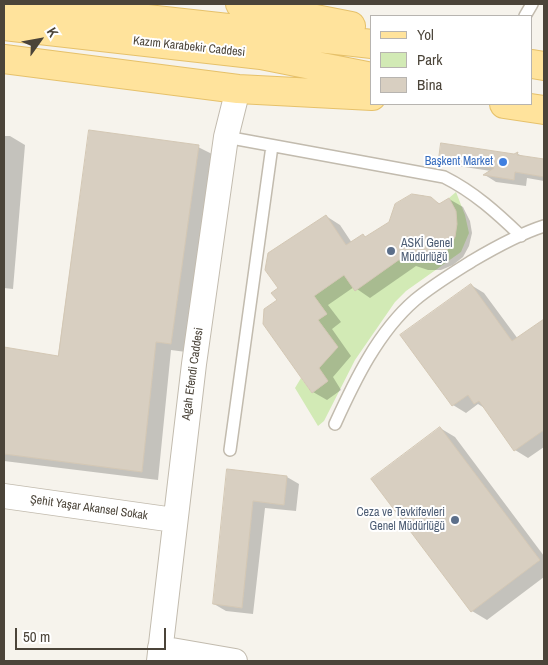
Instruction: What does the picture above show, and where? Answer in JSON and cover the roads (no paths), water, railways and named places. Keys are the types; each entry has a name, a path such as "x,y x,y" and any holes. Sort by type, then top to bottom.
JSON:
{"main road":[{"name":"Kazım Karabekir Caddesi","path":"13,4 370,44"},
{"path":"240,4 264,31"},
{"name":"Kazım Karabekir Caddesi","path":"4,26 370,31"},
{"name":"Kazım Karabekir Caddesi","path":"264,31 370,76"},
{"path":"4,59 238,89 370,96"},
{"path":"511,105 544,110"}],"street":[{"name":"Agah Efendi Caddesi","path":"160,655 174,520 226,137 238,89"},
{"name":"Şehit Yaşar Akansel Sokak","path":"4,496 174,520"},
{"path":"160,655 235,661"}],"lane":[{"path":"526,15 532,4"},
{"path":"226,137 444,177 466,188 521,236"},
{"path":"230,450 272,146"},
{"path":"335,424 352,385 382,336 414,300 446,276 491,250 544,226"}],"place":[{"name":"Başkent Market","path":"503,162"},
{"name":"ASKİ Genel Müdürlüğü","path":"391,251"},
{"name":"Ceza ve Tevkifevleri Genel Müdürlüğü","path":"455,520"}]}
